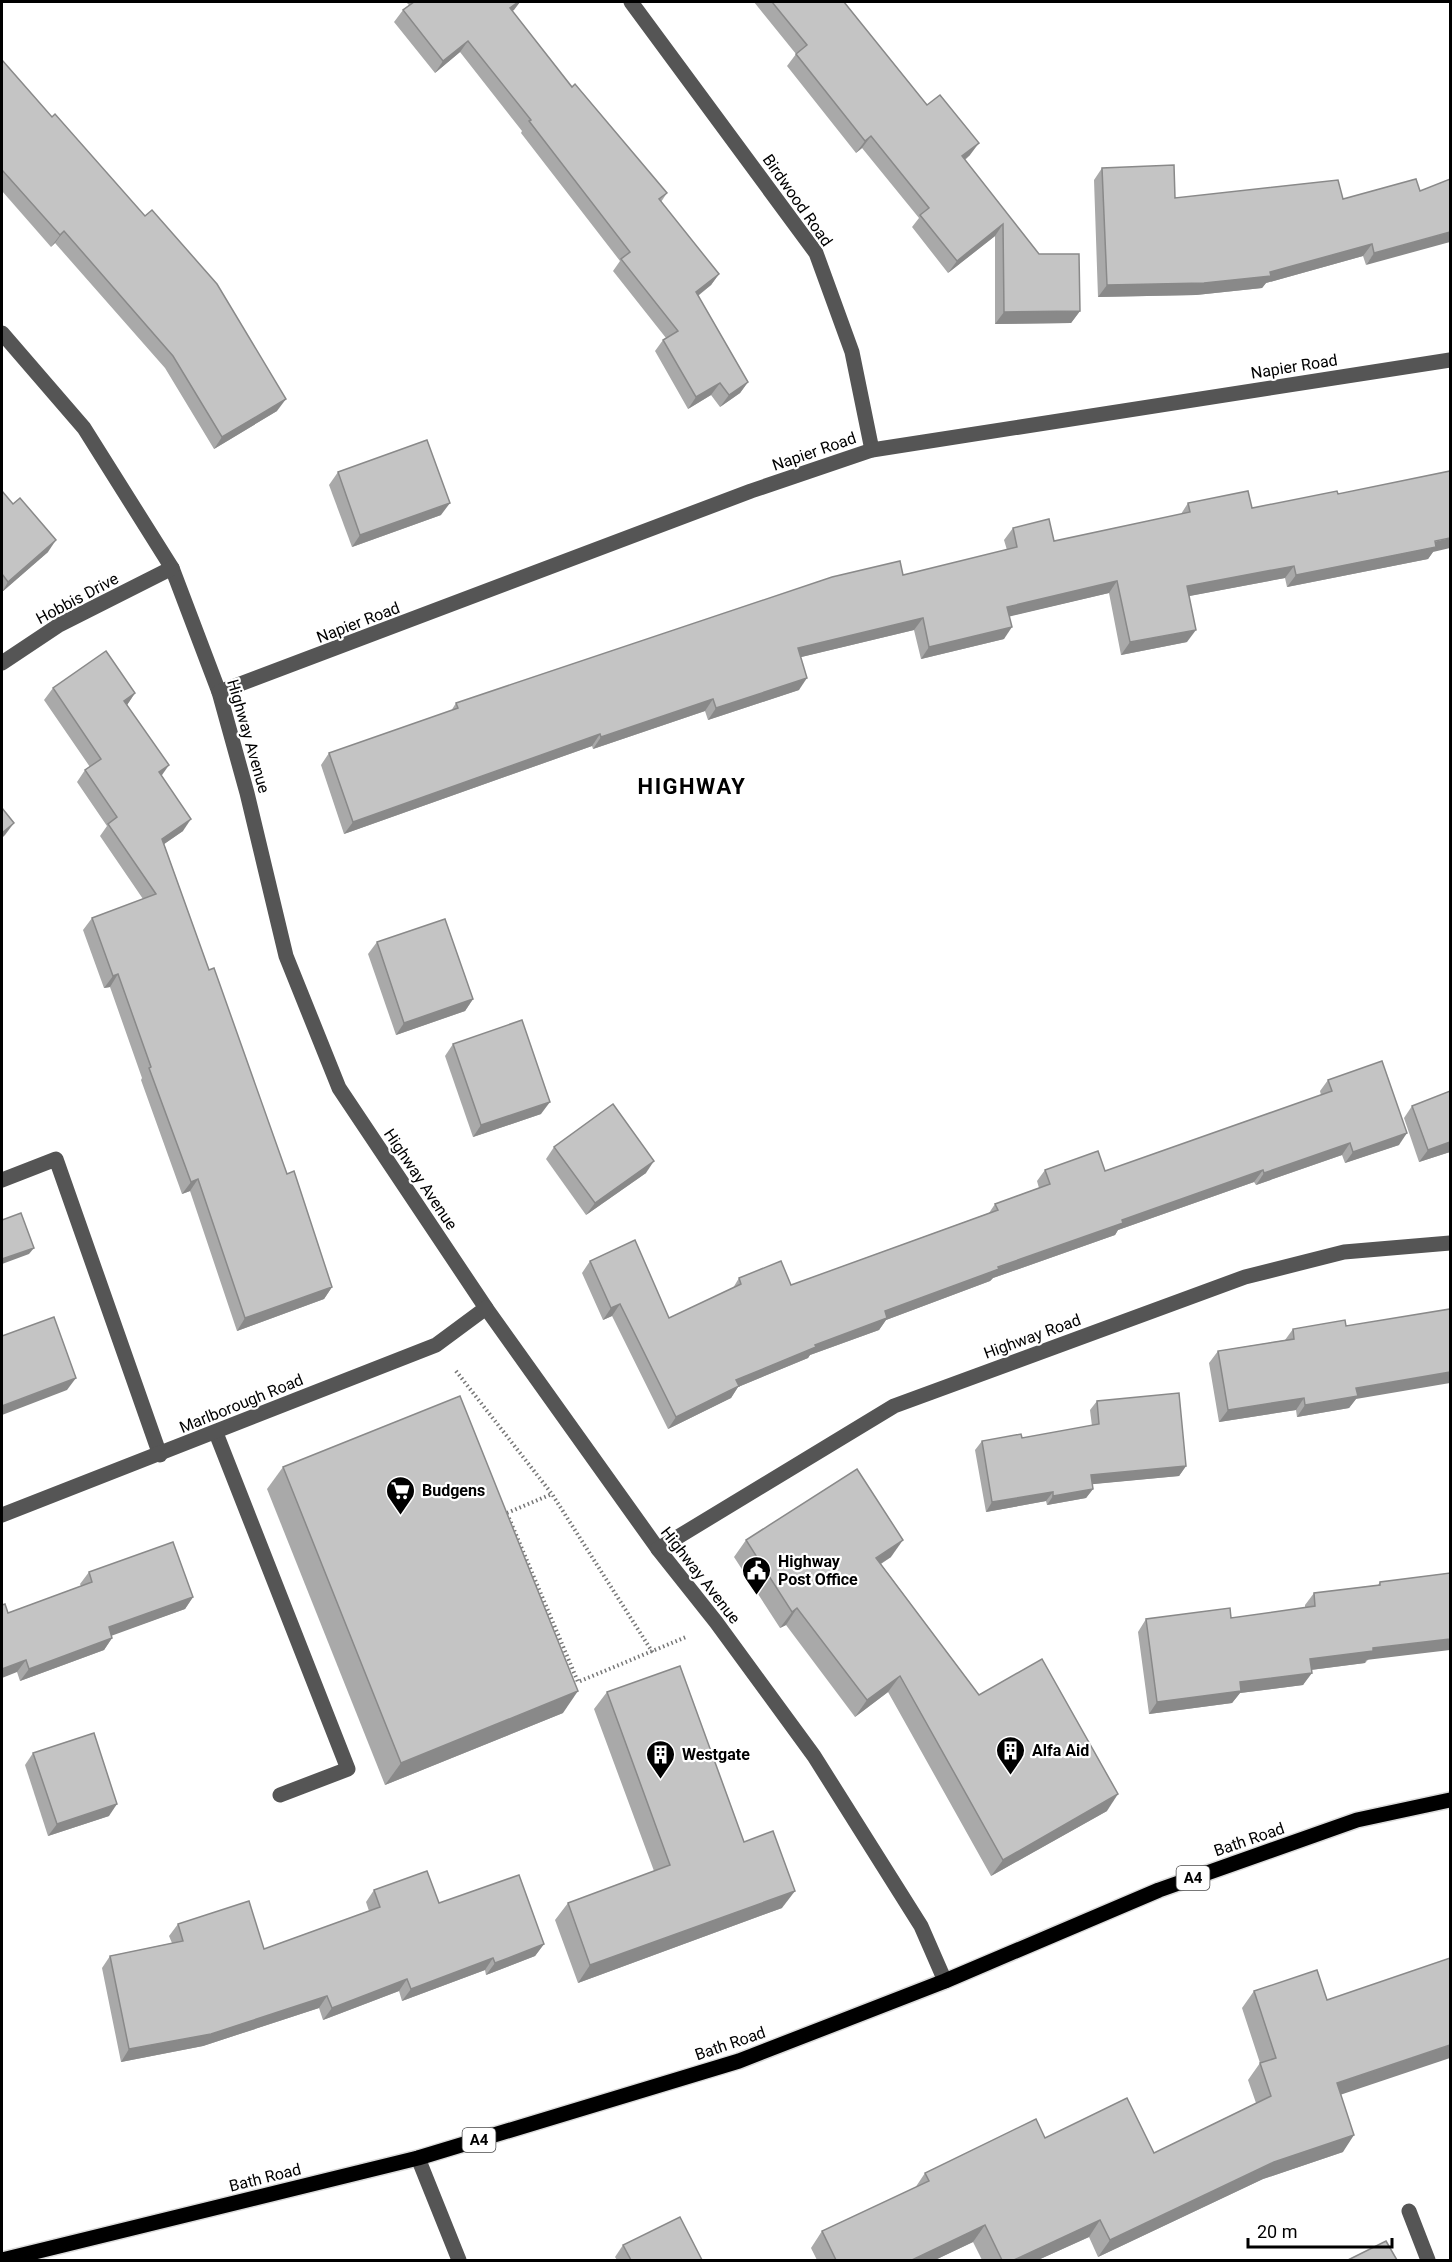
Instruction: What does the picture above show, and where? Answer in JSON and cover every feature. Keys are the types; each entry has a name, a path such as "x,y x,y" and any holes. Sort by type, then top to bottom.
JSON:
{"main road":[{"name":"Bath Road","path":"2,2260 418,2158 739,2061 945,1981 1159,1890 1358,1821 1450,1800"}],"street":[{"name":"Birdwood Road","path":"631,2 816,253 852,352 872,450"},
{"name":"Highway Avenue","path":"2,333 84,428 172,568 219,692 247,793 286,957 339,1088 486,1308 658,1549 716,1622 814,1756 921,1926 945,1981"},
{"name":"Napier Road","path":"219,692 751,491 872,450 1450,360"},
{"name":"Hobbis Drive","path":"2,663 59,625 172,568"},
{"path":"2,1180 56,1159 160,1455"},
{"name":"Highway Road","path":"658,1549 894,1406 1245,1276 1344,1252 1450,1243"},
{"name":"Marlborough Road","path":"2,1515 436,1345 486,1308"},
{"path":"216,1432 348,1769 280,1795"},
{"path":"418,2158 459,2260"},
{"path":"1409,2211 1428,2260"}],"path":[{"path":"436,1345 552,1494 653,1653 578,1682 502,1503"},
{"path":"507,1513 552,1494"}],"building":[{"path":"414,2 518,2 510,8 572,87 575,84 667,193 659,199 719,274 696,292 748,382 729,395 720,383 696,397 663,340 678,331 621,259 630,252 529,121 531,120 468,41 443,61 403,10"},
{"path":"772,2 844,2 927,105 940,95 979,143 962,156 1039,254 1079,254 1080,311 1004,312 1003,224 957,261 920,215 929,208 871,136 865,141 796,54 807,45"},
{"path":"2,60 52,117 55,114 145,216 152,210 217,284 286,399 222,437 173,356 64,231 60,235 2,170"},
{"path":"1174,165 1175,198 1338,180 1343,199 1416,179 1420,191 1450,179 1450,232 1374,253 1372,244 1270,272 1271,276 1204,283 1107,285 1102,168"},
{"path":"427,440 450,503 360,535 338,472"},
{"path":"1450,471 1450,538 1435,541 1436,547 1296,575 1294,566 1187,586 1196,630 1130,642 1117,581 1007,607 1012,627 929,647 923,618 798,648 807,678 716,708 713,699 601,737 600,734 353,822 329,753 458,708 456,703 832,577 900,561 903,575 1017,547 1013,528 1049,519 1054,541 1190,512 1188,503 1248,491 1252,508 1337,491 1338,494"},
{"path":"2,491 13,504 20,498 56,540 8,582 2,574"},
{"path":"106,651 135,693 124,701 169,765 159,772 191,819 162,839 209,970 214,968 287,1174 294,1171 332,1287 245,1318 198,1179 191,1182 149,1068 151,1067 118,974 113,976 92,918 156,894 108,824 117,817 85,770 101,759 53,688"},
{"path":"2,808 14,823 2,833"},
{"path":"445,919 473,999 404,1023 377,942"},
{"path":"522,1020 550,1102 481,1125 453,1044"},
{"path":"1382,1061 1407,1133 1353,1152 1350,1143 1264,1173 1263,1170 998,1267 999,1269 885,1311 887,1318 815,1345 816,1347 736,1380 739,1386 676,1417 620,1304 611,1308 590,1261 635,1240 669,1318 741,1284 739,1278 781,1261 791,1285 998,1210 995,1204 1050,1184 1045,1170 1098,1151 1105,1171 1332,1091 1328,1080"},
{"path":"1450,1091 1450,1142 1428,1150 1412,1106"},
{"path":"613,1104 654,1161 595,1203 554,1147"},
{"path":"21,1213 34,1248 2,1259 2,1220"},
{"path":"1450,1309 1450,1372 1356,1388 1358,1396 1305,1405 1304,1398 1228,1410 1218,1351 1294,1339 1293,1329 1345,1320 1346,1326"},
{"path":"54,1317 76,1378 2,1406 2,1336"},
{"path":"1179,1393 1186,1466 1091,1475 1093,1489 1053,1496 1053,1492 992,1502 982,1441 1021,1434 1022,1438 1099,1424 1097,1401"},
{"path":"460,1396 578,1691 401,1763 283,1467"},
{"path":"857,1469 903,1540 876,1558 979,1695 1042,1659 1118,1794 1003,1860 900,1676 867,1700 797,1608 792,1612 746,1540"},
{"path":"173,1542 193,1597 109,1627 112,1638 29,1669 26,1660 2,1669 2,1605 5,1604 8,1613 92,1582 89,1572"},
{"path":"1450,1573 1450,1639 1373,1648 1373,1651 1310,1659 1312,1673 1240,1682 1241,1691 1157,1702 1146,1619 1230,1608 1231,1618 1315,1606 1314,1593"},
{"name":"Westgate","path":"680,1666 744,1842 773,1831 795,1891 590,1965 568,1903 670,1865 607,1692"},
{"path":"94,1733 117,1804 57,1824 33,1753"},
{"path":"427,1871 439,1903 519,1875 544,1944 495,1963 493,1958 411,1989 407,1979 332,2008 327,1996 211,2034 129,2049 110,1956 183,1941 178,1924 249,1901 264,1949 380,1907 374,1890"},
{"path":"1450,1958 1450,2045 1337,2083 1354,2135 1274,2162 1110,2240 1100,2220 1014,2260 1002,2260 985,2225 912,2260 836,2260 822,2231 929,2181 925,2173 1036,2119 1045,2138 1127,2098 1154,2153 1271,2096 1260,2063 1276,2058 1254,1991 1317,1970 1327,2000"},
{"path":"680,2217 702,2260 631,2260 623,2245"},
{"path":"1386,2241 1397,2260 1348,2260"}],"place":[{"name":"Budgens","path":"401,1516"},
{"name":"Highway Post Office","path":"757,1596"},
{"name":"Alfa Aid","path":"1011,1776"},
{"name":"Westgate","path":"661,1780"}],"district":[{"name":"HIGHWAY","path":"692,786"}]}
